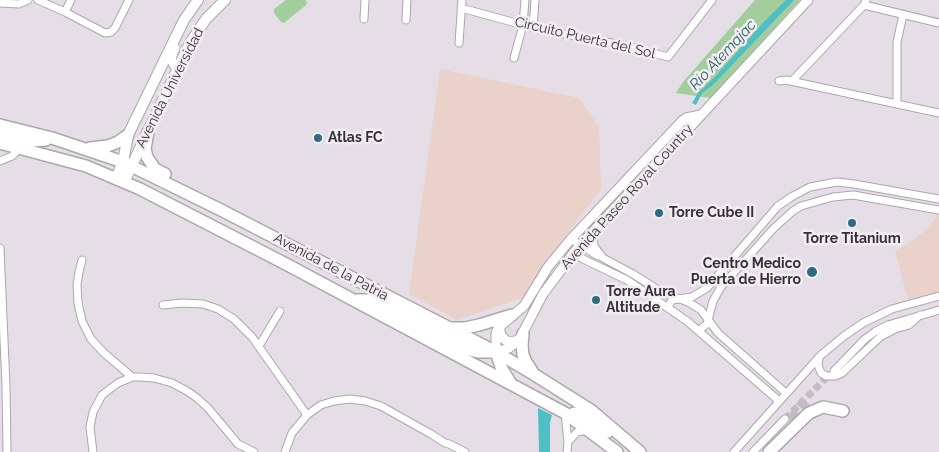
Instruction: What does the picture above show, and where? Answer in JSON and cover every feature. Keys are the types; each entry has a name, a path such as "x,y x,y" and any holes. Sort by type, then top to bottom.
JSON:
{"main road":[{"name":"Avenida Universidad","path":"127,164 128,135 184,20 198,0"},
{"name":"Avenida Universidad","path":"120,180 127,164 148,132 197,31 225,0"},
{"name":"Avenida de la Patria","path":"0,125 76,145 127,164 192,196 496,352 592,411 640,452"},
{"path":"148,132 145,149 150,164 155,169 175,180 192,196"},
{"path":"0,135 31,141 52,138"},
{"path":"76,145 103,148 128,135"},
{"name":"Avenida de la Patria","path":"0,144 86,166 120,180 211,225 565,413 617,452"},
{"path":"354,300 371,300 466,349 478,352 496,352 501,367 511,384"},
{"path":"446,326 471,327 512,315"},
{"path":"521,337 523,355 535,375"},
{"path":"565,413 572,406 592,411"},
{"path":"769,452 809,413 823,408 843,411"},
{"path":"565,413 573,412 587,418 609,433 630,452"},
{"path":"761,452 788,420"}],"street":[{"path":"0,3 19,4 28,0"},
{"path":"38,0 105,33 111,32 115,28 129,0"},
{"path":"65,12 71,0"},
{"path":"364,18 365,0"},
{"path":"406,20 407,0"},
{"path":"514,58 523,25 525,0"},
{"path":"533,28 535,0"},
{"name":"Circuito Puerta del Sol","path":"461,4 533,28 622,45 668,57 710,0"},
{"name":"Avenida Paseo Royal Country","path":"521,337 538,303 578,248 808,0"},
{"path":"792,81 865,3 903,15 939,23"},
{"path":"459,43 461,4"},
{"path":"897,104 897,42 903,15"},
{"path":"178,68 173,63 171,56 182,33 184,20"},
{"path":"779,81 792,81 939,112"},
{"name":"Avenida Paseo Royal Country","path":"501,325 524,306 548,267 608,198 686,118 701,115"},
{"path":"649,173 651,164 662,150 659,145"},
{"path":"0,161 12,156 20,148"},
{"path":"668,307 670,302 676,299 692,297 707,288 778,206 810,187 824,183 844,183 939,199"},
{"path":"844,183 844,195"},
{"path":"699,330 705,326 713,301 721,287 765,238 787,216 801,206 844,195 865,196 939,210"},
{"path":"603,258 594,246 593,232 595,223 610,206 611,202 608,198"},
{"path":"778,206 787,216"},
{"path":"571,239 578,248 581,258 627,280 668,307 699,330 779,401"},
{"path":"0,248 6,386 6,452"},
{"path":"578,248 603,258 633,274 662,293 688,302 701,310 718,333 786,392"},
{"path":"82,260 78,272 77,285 82,321 91,338 104,354 121,370 132,377"},
{"path":"538,303 540,294 551,274 548,267"},
{"path":"734,452 820,356 852,330 892,310 939,296"},
{"path":"163,305 182,303 203,304 218,309 234,319 259,346 307,416"},
{"path":"834,370 865,339 876,331 888,325 939,310"},
{"path":"259,346 280,311"},
{"path":"820,356 818,362 819,370 826,376 835,376 842,373 880,337 895,329 909,325 920,316"},
{"path":"501,325 496,334 496,352 510,348 521,337"},
{"path":"501,325 500,333 504,340 510,342 521,337"},
{"path":"93,452 90,427 93,412 102,395 118,383 132,377 154,378 172,383 188,391 203,403 238,444 254,452"},
{"path":"285,452 292,433 307,416 334,400 359,399 381,406 445,443 465,452"},
{"path":"565,413 568,442 567,452"},
{"path":"753,452 788,420"},
{"path":"568,442 577,432 590,430"}],"shaded area":[{"path":"440,69 579,98 599,127 601,189 544,264 525,297 457,320 409,294"},
{"path":"939,212 939,295 908,299 895,252 927,230"}],"green space":[{"path":"286,0 305,0 307,2 306,5 284,23 274,13 274,9"},
{"path":"755,0 800,0 711,98 676,93 683,82"}],"water":[{"path":"786,0 794,0 713,85 702,93 696,105 692,103 698,93"},
{"path":"538,408 552,415 550,423 550,452 539,452"}],"tunnel":[{"path":"785,419 831,373"},
{"path":"791,421 805,401"}],"place":[{"name":"Atlas FC","path":"318,138"},
{"name":"Torre Cube II","path":"659,213"},
{"name":"Torre Titanium","path":"852,223"},
{"name":"Centro Medico Puerta de Hierro","path":"812,272"},
{"name":"Torre Aura Altitude","path":"596,300"}],"water label":[{"name":"Río Atemajac","path":"723,55"}]}
